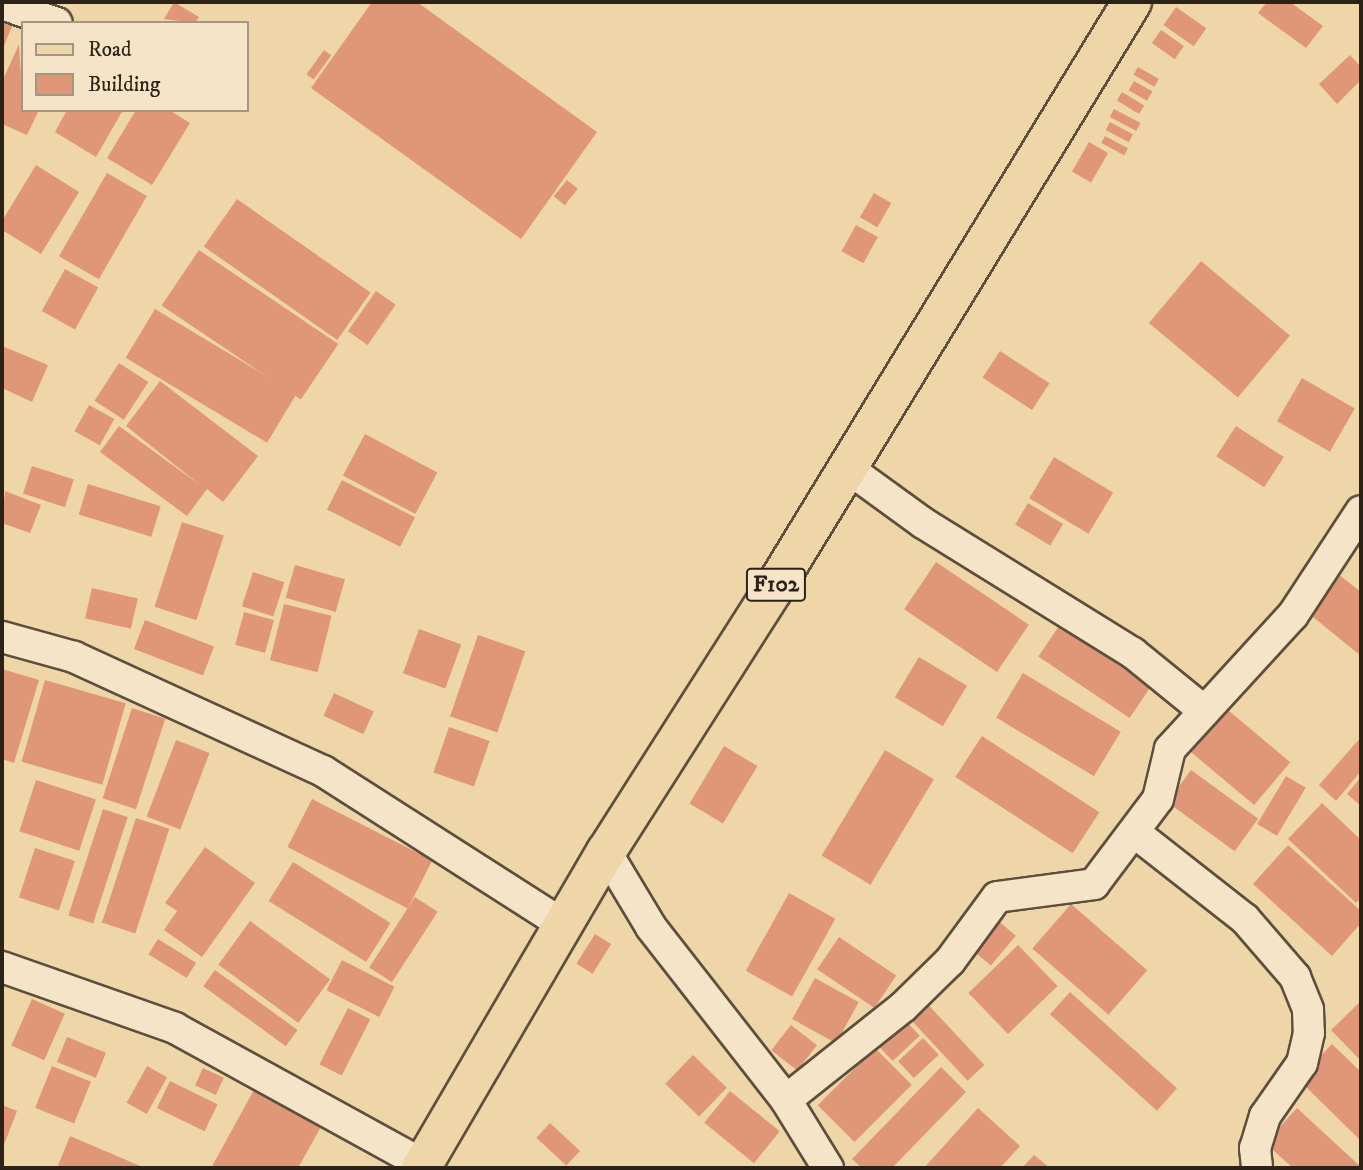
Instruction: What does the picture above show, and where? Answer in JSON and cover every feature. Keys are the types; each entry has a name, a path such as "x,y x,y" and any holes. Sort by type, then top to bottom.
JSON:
{"main road":[{"name":"F102","path":"423,1167 562,924 1132,2"}],"street":[{"path":"2,4 51,21"},
{"path":"846,467 923,523 1133,653 1202,709"},
{"path":"786,1100 903,1007 950,961 997,897 1094,884 1158,799 1170,749 1202,709 1293,615 1361,511"},
{"path":"2,637 74,657 323,771 562,924"},
{"path":"1134,832 1245,919 1295,977 1308,1010 1309,1033 1301,1063 1265,1116 1255,1148 1257,1168"},
{"path":"606,852 666,948 786,1100 828,1168"},
{"path":"2,967 174,1028 423,1167"}],"building":[{"path":"174,2 199,17 196,21 164,19"},
{"path":"372,2 417,2 597,132 521,239 311,88"},
{"path":"1267,2 1290,2 1323,26 1306,48 1258,13"},
{"path":"1176,7 1206,28 1194,46 1163,25"},
{"path":"2,16 14,21 2,51"},
{"path":"1161,30 1184,46 1175,59 1152,43"},
{"path":"19,44 21,112 38,112 27,135 2,124 2,82"},
{"path":"324,50 331,55 314,80 306,74"},
{"path":"1350,55 1361,67 1361,80 1337,104 1319,84"},
{"path":"1138,67 1159,79 1154,87 1134,75"},
{"path":"1134,81 1152,91 1147,101 1129,91"},
{"path":"1122,92 1144,105 1139,114 1117,101"},
{"path":"1114,109 1140,123 1136,131 1110,117"},
{"path":"66,112 122,112 96,157 55,132"},
{"path":"135,112 172,112 190,123 152,185 107,158"},
{"path":"1110,122 1133,134 1129,142 1106,130"},
{"path":"1105,136 1128,148 1124,155 1101,143"},
{"path":"1089,142 1108,153 1091,182 1072,171"},
{"path":"36,165 79,192 41,254 2,230 2,221"},
{"path":"107,173 147,196 99,279 59,256"},
{"path":"567,180 578,189 565,205 554,196"},
{"path":"874,193 891,203 877,227 860,217"},
{"path":"237,199 371,292 337,340 204,247"},
{"path":"856,225 878,237 863,263 841,251"},
{"path":"199,250 338,344 301,399 162,306"},
{"path":"1201,261 1290,336 1238,398 1149,323"},
{"path":"65,269 98,287 75,329 42,311"},
{"path":"376,291 396,305 368,345 348,331"},
{"path":"155,309 296,394 267,443 126,358"},
{"path":"2,346 48,365 32,402 2,388"},
{"path":"1000,351 1049,383 1032,410 983,378"},
{"path":"119,363 148,382 124,420 94,401"},
{"path":"1302,378 1355,408 1330,452 1277,421"},
{"path":"160,381 258,456 223,502 207,489 187,516 100,452 119,426 200,485 126,426"},
{"path":"89,405 114,419 100,445 74,431"},
{"path":"1236,426 1284,457 1264,487 1216,456"},
{"path":"365,434 437,472 415,514 343,475"},
{"path":"1054,457 1113,493 1088,534 1029,498"},
{"path":"32,466 74,480 65,507 23,494"},
{"path":"342,480 415,517 400,547 327,509"},
{"path":"88,484 161,506 151,537 79,515"},
{"path":"5,491 41,505 30,533 2,523"},
{"path":"1028,503 1063,524 1050,546 1015,524"},
{"path":"182,522 224,536 196,620 154,607"},
{"path":"936,562 1029,625 997,672 904,609"},
{"path":"295,565 345,579 336,612 286,598"},
{"path":"1333,570 1361,592 1361,656 1302,608"},
{"path":"253,572 284,582 273,616 242,606"},
{"path":"92,588 138,599 131,629 85,618"},
{"path":"284,604 332,616 318,672 270,660"},
{"path":"244,612 274,620 265,653 235,645"},
{"path":"145,620 214,647 203,675 134,649"},
{"path":"1063,620 1154,682 1130,718 1038,656"},
{"path":"419,629 461,644 445,689 403,673"},
{"path":"478,635 525,651 497,733 450,716"},
{"path":"919,657 967,686 943,726 895,697"},
{"path":"2,669 39,680 14,763 2,759"},
{"path":"1023,673 1121,732 1094,776 996,718"},
{"path":"45,680 126,703 102,785 22,762"},
{"path":"334,693 374,712 363,734 323,716"},
{"path":"1222,705 1290,762 1254,805 1186,748"},
{"path":"132,708 165,719 136,809 103,798"},
{"path":"449,727 490,741 474,786 433,772"},
{"path":"982,736 1099,812 1073,853 955,777"},
{"path":"1361,737 1361,771 1336,801 1319,785"},
{"path":"176,740 210,753 180,829 147,817"},
{"path":"724,746 757,766 723,824 689,803"},
{"path":"885,750 934,779 871,885 822,855"},
{"path":"1191,770 1258,819 1235,851 1167,802"},
{"path":"1286,776 1306,788 1277,836 1257,824"},
{"path":"1361,777 1361,806 1347,794"},
{"path":"36,780 96,799 79,851 19,831"},
{"path":"312,799 432,860 408,908 287,847"},
{"path":"1322,803 1361,840 1361,898 1356,903 1288,839"},
{"path":"103,809 128,817 93,924 68,916"},
{"path":"136,818 169,829 135,933 102,923"},
{"path":"1288,845 1361,911 1361,923 1332,956 1253,884"},
{"path":"205,847 255,883 202,957 164,930 177,911 165,903"},
{"path":"35,848 75,861 59,910 19,897"},
{"path":"293,862 391,923 366,962 269,901"},
{"path":"789,893 835,919 792,997 746,971"},
{"path":"415,897 438,912 392,982 369,967"},
{"path":"1071,904 1147,970 1109,1015 1032,949"},
{"path":"996,919 1016,936 991,966 971,949"},
{"path":"250,921 330,979 298,1023 218,965"},
{"path":"595,934 611,944 593,974 576,964"},
{"path":"839,937 896,976 874,1008 817,969"},
{"path":"158,939 196,963 187,978 148,954"},
{"path":"1018,945 1058,986 1008,1034 968,993"},
{"path":"342,960 395,987 379,1017 327,990"},
{"path":"215,970 298,1030 286,1046 203,986"},
{"path":"815,978 859,1002 836,1043 792,1019"},
{"path":"1070,992 1177,1088 1157,1111 1050,1014"},
{"path":"921,997 984,1065 968,1081 904,1013"},
{"path":"32,999 65,1014 44,1060 11,1046"},
{"path":"1361,1001 1361,1061 1331,1030"},
{"path":"348,1008 370,1019 342,1075 319,1064"},
{"path":"904,1019 920,1036 893,1061 877,1044"},
{"path":"791,1025 817,1045 797,1071 771,1050"},
{"path":"67,1037 106,1053 96,1078 57,1062"},
{"path":"923,1038 939,1055 914,1078 898,1061"},
{"path":"1332,1044 1361,1072 1361,1141 1298,1079"},
{"path":"875,1048 912,1085 854,1142 818,1105"},
{"path":"693,1055 727,1088 699,1116 665,1084"},
{"path":"52,1066 91,1082 74,1123 35,1108"},
{"path":"147,1066 167,1077 147,1114 127,1103"},
{"path":"941,1067 966,1092 892,1168 862,1168 852,1159"},
{"path":"203,1068 224,1078 216,1095 195,1085"},
{"path":"170,1081 218,1104 204,1131 157,1108"},
{"path":"255,1088 322,1125 298,1168 211,1168"},
{"path":"730,1091 780,1131 754,1163 704,1123"},
{"path":"2,1105 17,1111 2,1150"},
{"path":"978,1108 1020,1146 1000,1168 924,1168"},
{"path":"1297,1108 1361,1168 1293,1168 1265,1143"},
{"path":"550,1123 580,1151 566,1166 536,1138"},
{"path":"70,1136 145,1168 57,1168"},
{"path":"1034,1155 1050,1168 1022,1168"}]}
